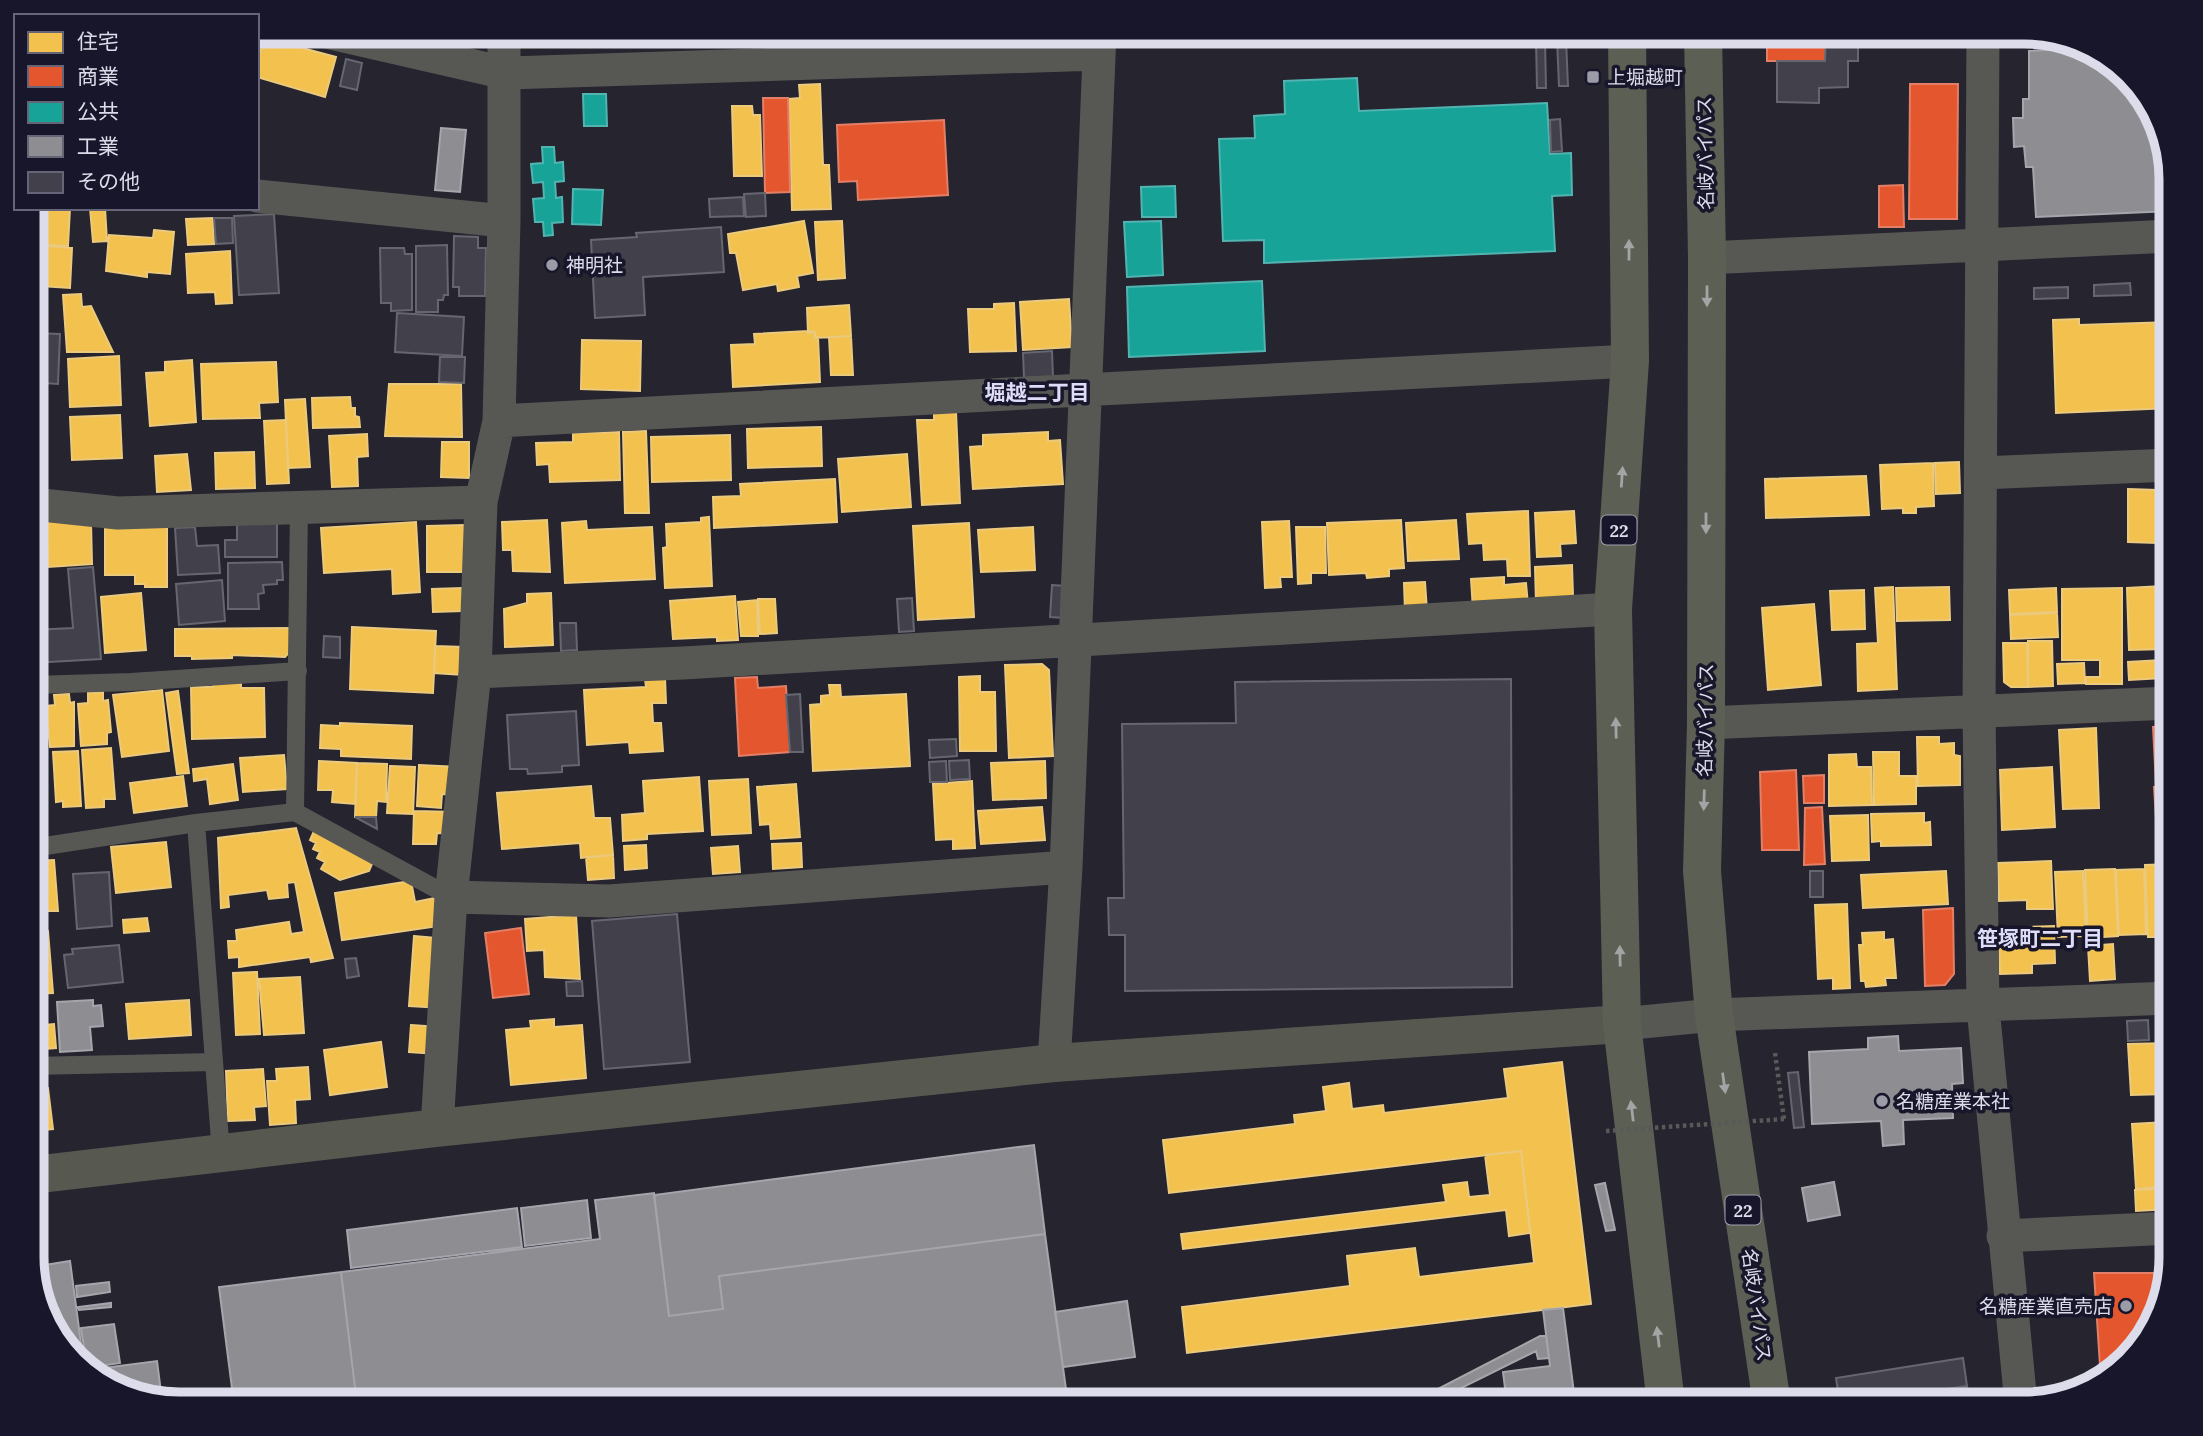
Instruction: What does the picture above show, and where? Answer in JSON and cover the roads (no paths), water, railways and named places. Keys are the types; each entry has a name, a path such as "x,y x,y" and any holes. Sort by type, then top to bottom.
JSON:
{"highway":[{"name":"22","path":"1627,44 1630,361 1613,609 1622,1024 1664,1392"},
{"name":"名岐バイパス","path":"1703,44 1707,258 1706,723 1702,871 1714,1015 1770,1392"}],"street":[{"path":"378,44 505,73 1079,44"},
{"path":"437,1128 451,897 475,672 481,502 499,421 505,221 505,44"},
{"path":"1054,1063 1066,867 1099,44"},
{"path":"1983,44 1979,711 1983,1007 2020,1392"},
{"path":"259,196 505,221"},
{"path":"1707,258 2159,236"},
{"path":"499,421 1630,361"},
{"path":"1981,473 2159,466"},
{"path":"44,505 117,513 481,502"},
{"path":"475,672 1074,642 1613,609"},
{"path":"1706,723 2159,704"},
{"path":"451,897 609,901 1066,867"},
{"path":"44,1174 437,1128 1054,1063 1622,1024 1714,1015 2159,999"},
{"path":"2003,1236 2159,1229"}],"lane":[{"path":"295,812 299,507"},
{"path":"44,685 298,671"},
{"path":"44,846 197,823 295,812 451,897"},
{"path":"197,823 221,1154"},
{"path":"44,1066 214,1062"}],"place":[{"name":"上堀越町","path":"1593,77"},
{"name":"神明社","path":"552,265"},
{"name":"名糖産業本社","path":"1882,1101"},
{"name":"名糖産業直売店","path":"2126,1306"}],"district":[{"name":"堀越二丁目","path":"1037,392"},
{"name":"笹塚町二丁目","path":"2040,938"}]}
